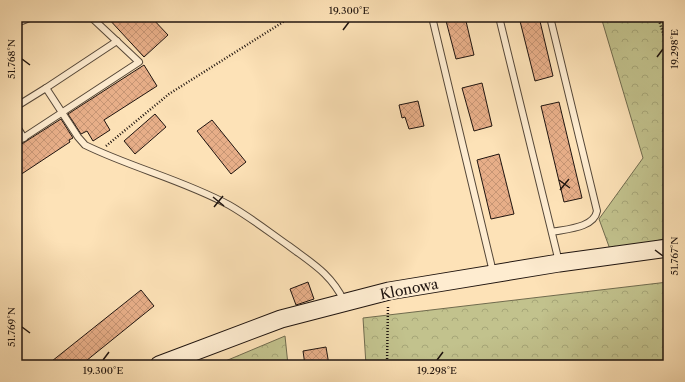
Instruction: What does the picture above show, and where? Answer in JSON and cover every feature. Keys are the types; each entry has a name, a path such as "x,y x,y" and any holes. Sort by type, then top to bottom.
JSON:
{"street":[{"name":"Klonowa","path":"159,365 281,319 389,291 559,263 668,248"}],"lane":[{"path":"17,23 32,17"},
{"path":"17,142 139,62 91,17"},
{"path":"432,17 494,274"},
{"path":"499,17 559,263"},
{"path":"550,17 597,211 596,217 591,222 552,232"},
{"path":"17,106 117,41"},
{"path":"46,88 78,137 85,145 194,188 229,205 324,271 336,286 345,303"},
{"path":"17,127 24,138"}],"path":[{"path":"100,152 110,141 169,94 291,17"},
{"path":"658,17 668,49"},
{"path":"387,365 389,291"}],"green space":[{"path":"601,17 668,17 668,238 611,252 599,219 643,158"},
{"path":"668,282 668,365 366,365 363,318"},
{"path":"285,336 288,365 216,365"}],"building":[{"path":"107,17 151,17 168,35 144,57"},
{"path":"445,17 465,17 474,55 456,59"},
{"path":"519,17 539,17 553,76 535,81"},
{"path":"144,65 157,86 104,120 110,130 93,141 87,131 81,134 68,114"},
{"path":"482,83 492,126 474,131 462,88"},
{"path":"418,101 424,126 409,129 405,117 402,118 399,105"},
{"path":"559,102 582,198 564,202 541,106"},
{"path":"155,114 166,127 135,154 124,141"},
{"path":"61,119 73,138 69,140 70,142 17,177 17,147"},
{"path":"212,120 246,162 231,174 197,131"},
{"path":"499,154 514,214 491,219 477,160"},
{"path":"308,282 314,299 296,305 290,289"},
{"path":"141,290 154,306 81,365 47,365"},
{"path":"326,347 329,365 305,365 303,351"}]}
